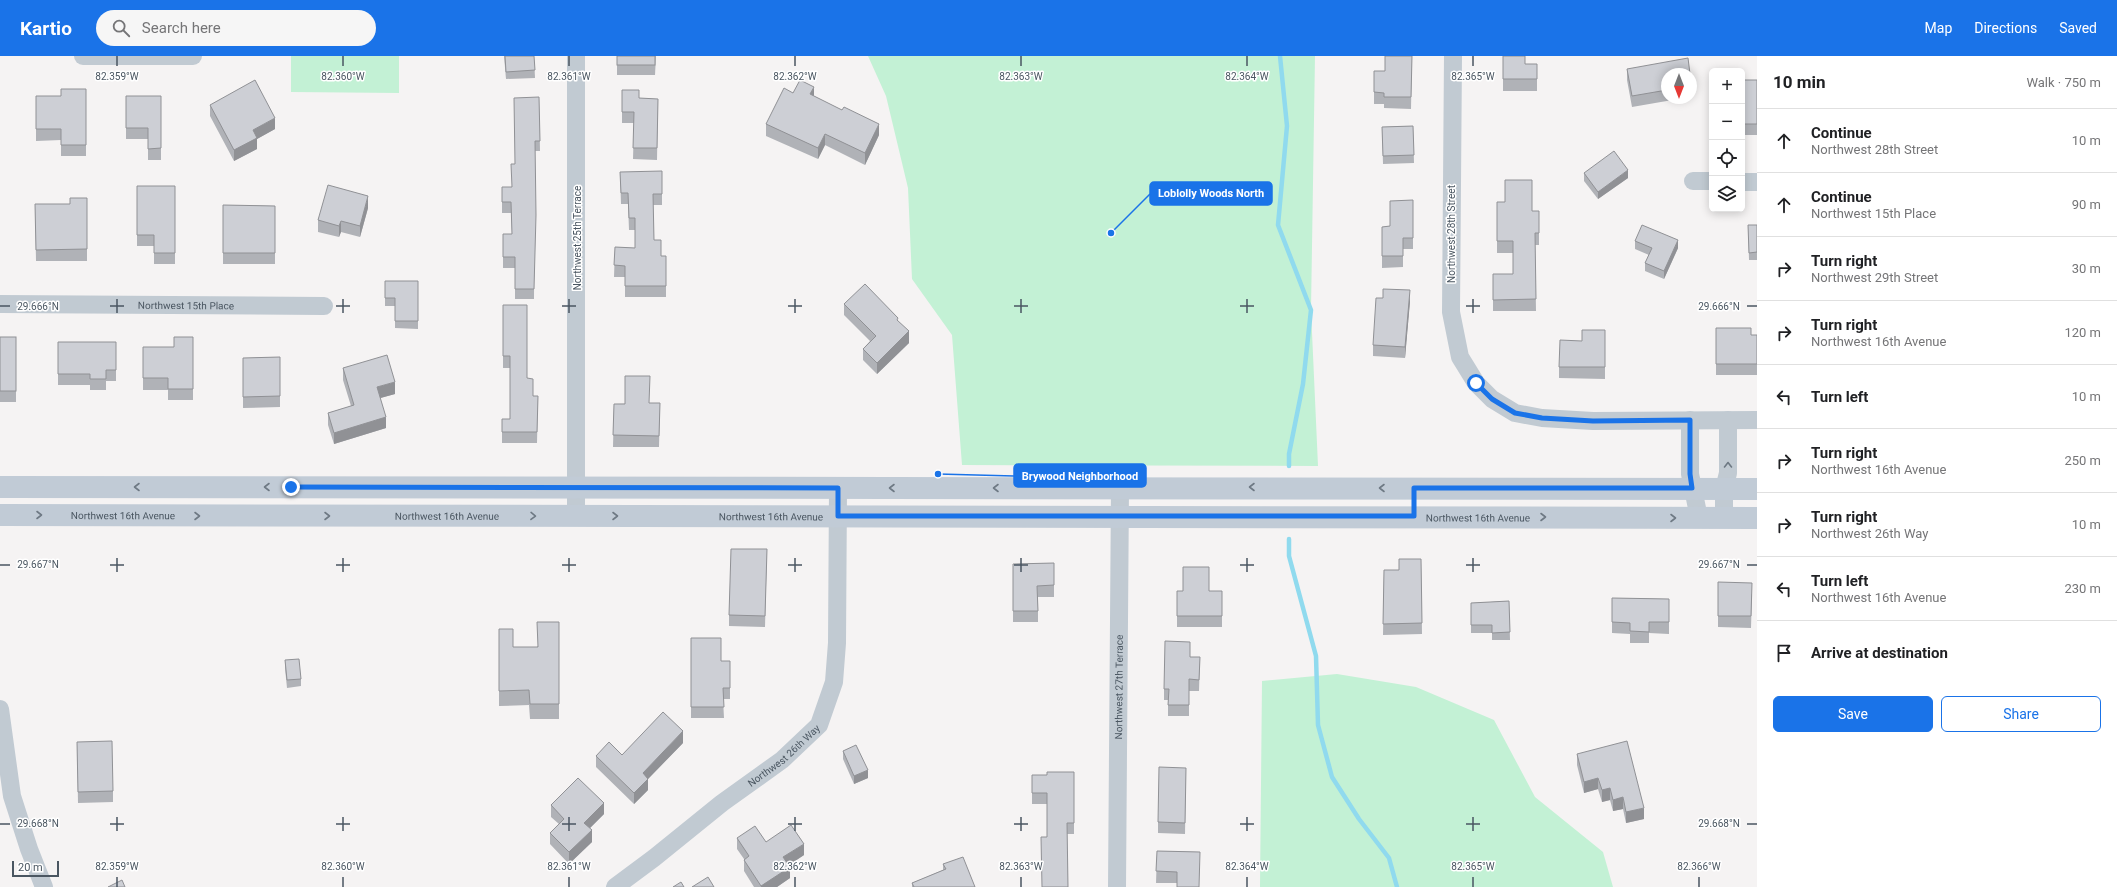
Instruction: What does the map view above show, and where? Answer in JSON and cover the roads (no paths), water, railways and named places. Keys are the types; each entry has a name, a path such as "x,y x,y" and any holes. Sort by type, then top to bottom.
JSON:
{"main road":[{"path":"0,487 1757,489"},
{"path":"291,487 291,516"},
{"path":"1414,488 1414,516"},
{"name":"Northwest 16th Avenue","path":"0,515 1414,516 1757,518"}],"street":[{"path":"83,56 193,56"},
{"name":"Northwest 25th Terrace","path":"576,56 576,516"},
{"name":"Northwest 28th Street","path":"1453,56 1451,312 1460,356 1476,383 1492,399 1515,413 1542,418 1593,421 1690,420"},
{"path":"1693,181 1709,181"},
{"path":"1745,182 1757,182"},
{"name":"Northwest 15th Place","path":"0,304 324,306"},
{"path":"1699,518 1690,474 1690,420 1757,420"},
{"path":"1724,518 1724,489 1728,474 1728,420"},
{"name":"Northwest 26th Way","path":"615,887 654,858 722,803 782,760 819,725 834,682 837,643 838,488"},
{"name":"Northwest 27th Terrace","path":"1117,887 1121,516 1120,488"},
{"path":"0,710 12,796 28,849 44,887"}],"waterway":[{"path":"1280,56 1287,126 1278,225 1311,310 1303,384 1289,454 1289,466"},
{"path":"1289,539 1289,556 1316,656 1318,725 1332,777 1359,819 1389,858 1397,887"}],"place":[{"name":"Loblolly Woods North","path":"1111,233"},
{"name":"Brywood Neighborhood","path":"938,474"}]}
